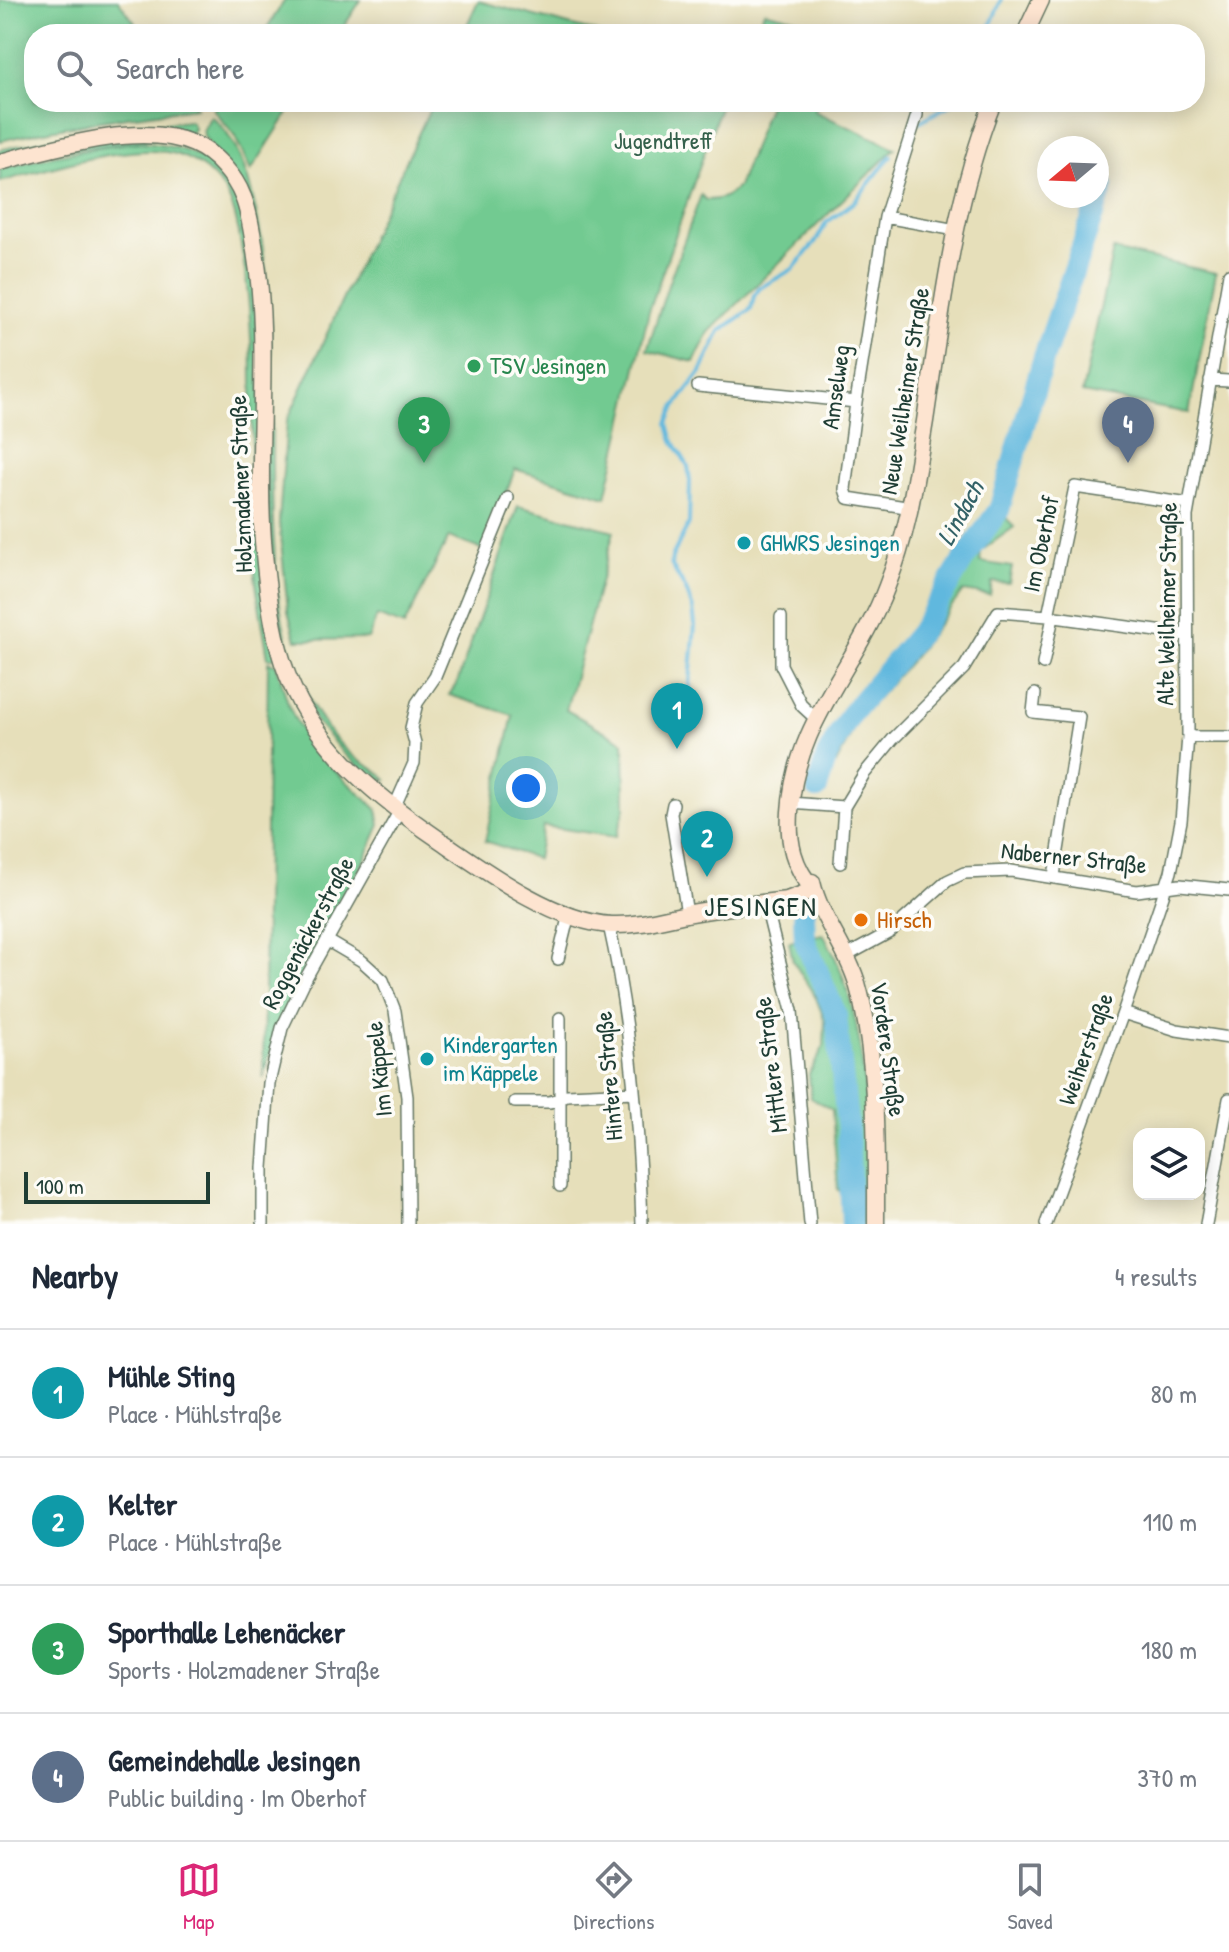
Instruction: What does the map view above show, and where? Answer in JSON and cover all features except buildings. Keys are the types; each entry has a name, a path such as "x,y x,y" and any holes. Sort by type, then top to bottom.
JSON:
{"street":[{"path":"1030,24 1041,0"},
{"name":"Amselweg","path":"912,508 848,498 845,489 885,217 917,112"},
{"name":"Neue Weilheimer Straße","path":"814,890 802,877 795,862 789,831 795,769 815,718 886,590 906,534 956,230 990,112"},
{"name":"Holzmadener Straße","path":"0,162 68,146 148,136 191,142 206,150 237,184 252,232 262,322 263,521 269,591 282,661 305,714 324,741 355,774 396,810 523,895 569,914 609,925"},
{"path":"885,217 956,230"},
{"name":"Alte Weilheimer Straße","path":"1166,887 1181,821 1188,737 1186,635 1189,504 1229,274"},
{"path":"1210,380 1229,381"},
{"path":"698,386 856,402"},
{"name":"Im Oberhof","path":"840,863 844,807 864,774 893,739 964,668 998,612 1050,617 1075,487 1189,504"},
{"path":"396,810 414,763 415,743 411,728 417,703 435,677 508,498"},
{"path":"781,617 781,665 802,706 815,718"},
{"path":"1043,664 1050,617 1186,635"},
{"path":"1035,694 1033,712 1079,717 1054,876"},
{"path":"1188,737 1229,737"},
{"path":"790,803 844,807"},
{"path":"673,804 671,814 687,914"},
{"name":"Roggenäckerstraße","path":"263,1224 269,1083 282,1028 396,810"},
{"name":"Naberner Straße","path":"846,956 890,932 947,881 964,873 1011,871 1137,891 1180,885 1229,890"},
{"name":"Weiherstraße","path":"1046,1224 1166,887"},
{"path":"609,925 787,900 814,890"},
{"name":"Vordere Straße","path":"814,890 858,986 870,1064 876,1224"},
{"name":"Mittlere Straße","path":"765,902 792,1011 810,1224"},
{"path":"558,959 569,914"},
{"name":"Hintere Straße","path":"609,925 626,1007 642,1224"},
{"name":"Im Käppele","path":"328,941 362,961 383,980 395,1011 407,1097 408,1224"},
{"path":"1123,1013 1177,1030 1229,1038"},
{"path":"560,1018 560,1186"},
{"path":"515,1102 550,1102 567,1095 634,1092"},
{"path":"1206,1224 1229,1099"}],"green space":[{"path":"0,0 118,0 136,24 24,24 24,112 168,112 49,130 0,141"},
{"path":"285,0 361,0 345,24 269,24"},
{"path":"478,1 565,24 468,24"},
{"path":"764,11 817,24 760,24"},
{"path":"215,112 289,112 251,171 234,135"},
{"name":"TSV Jesingen","path":"428,112 719,112 649,311 606,497 515,469 485,551 449,537 404,626 377,616 368,639 296,640 288,611 279,521 287,421"},
{"path":"766,112 816,112 895,148 709,332 694,362 647,350 701,195 706,200 720,199 738,187"},
{"path":"211,116 235,146 245,170 262,246 272,364 274,540 286,638 298,676 322,721 347,751 387,780 378,780 369,775 343,753 315,720 287,659 273,586 254,217 204,136 203,130"},
{"path":"189,121 194,129 189,135 0,158 0,150 47,139"},
{"path":"128,143 171,147 197,156 209,164 229,186 245,229 256,314 276,658 268,658 255,577 251,330 239,233 226,193 200,165 161,151 90,158 0,182 0,169 46,157"},
{"path":"1113,250 1216,273 1189,413 1082,393"},
{"path":"518,506 614,531 566,710 624,742 625,808 616,837 543,826 537,859 485,841 513,715 449,695 457,683"},
{"path":"1002,513 1014,527 981,551 980,562 1012,567 1009,583 992,582 990,595 963,591 916,654 858,720 836,764 828,762 853,716 923,633 967,561"},
{"path":"268,662 276,664 289,706 305,736 339,775 377,809 380,825 290,999 263,1078"},
{"path":"823,934 839,966 859,1037 866,1113 868,1224 856,1224 856,1197 838,1190 832,1110 811,1098 809,1074 824,1046 825,1021 816,998 793,961 789,942"}],"waterway":[{"path":"991,24 1001,0"},
{"path":"919,122 937,112"},
{"path":"700,723 692,712 689,693 695,625 693,609 671,564 689,523 690,481 688,466 672,439 668,423 675,407 701,372 720,331 751,309 760,288 793,269 817,240 826,223 854,202 891,156"},
{"name":"Lindach","path":"817,788 827,756 850,715 920,632 964,559 999,510 1044,357 1095,208"},
{"name":"Lindach","path":"804,914 805,941 836,1015 848,1131 852,1224"}],"place":[{"name":"TSV Jesingen","path":"474,366"},
{"name":"Sporthalle Lehenäcker","path":"424,463"},
{"name":"Gemeindehalle Jesingen","path":"1128,463"},
{"name":"GHWRS Jesingen","path":"744,543"},
{"name":"Mühle Sting","path":"677,749"},
{"name":"Kelter","path":"707,877"},
{"name":"Hirsch","path":"861,920"},
{"name":"Kindergarten im Käppele","path":"427,1059"}],"district":[{"name":"JESINGEN","path":"761,906"}],"park label":[{"name":"Jugendtreff","path":"663,141"}]}
